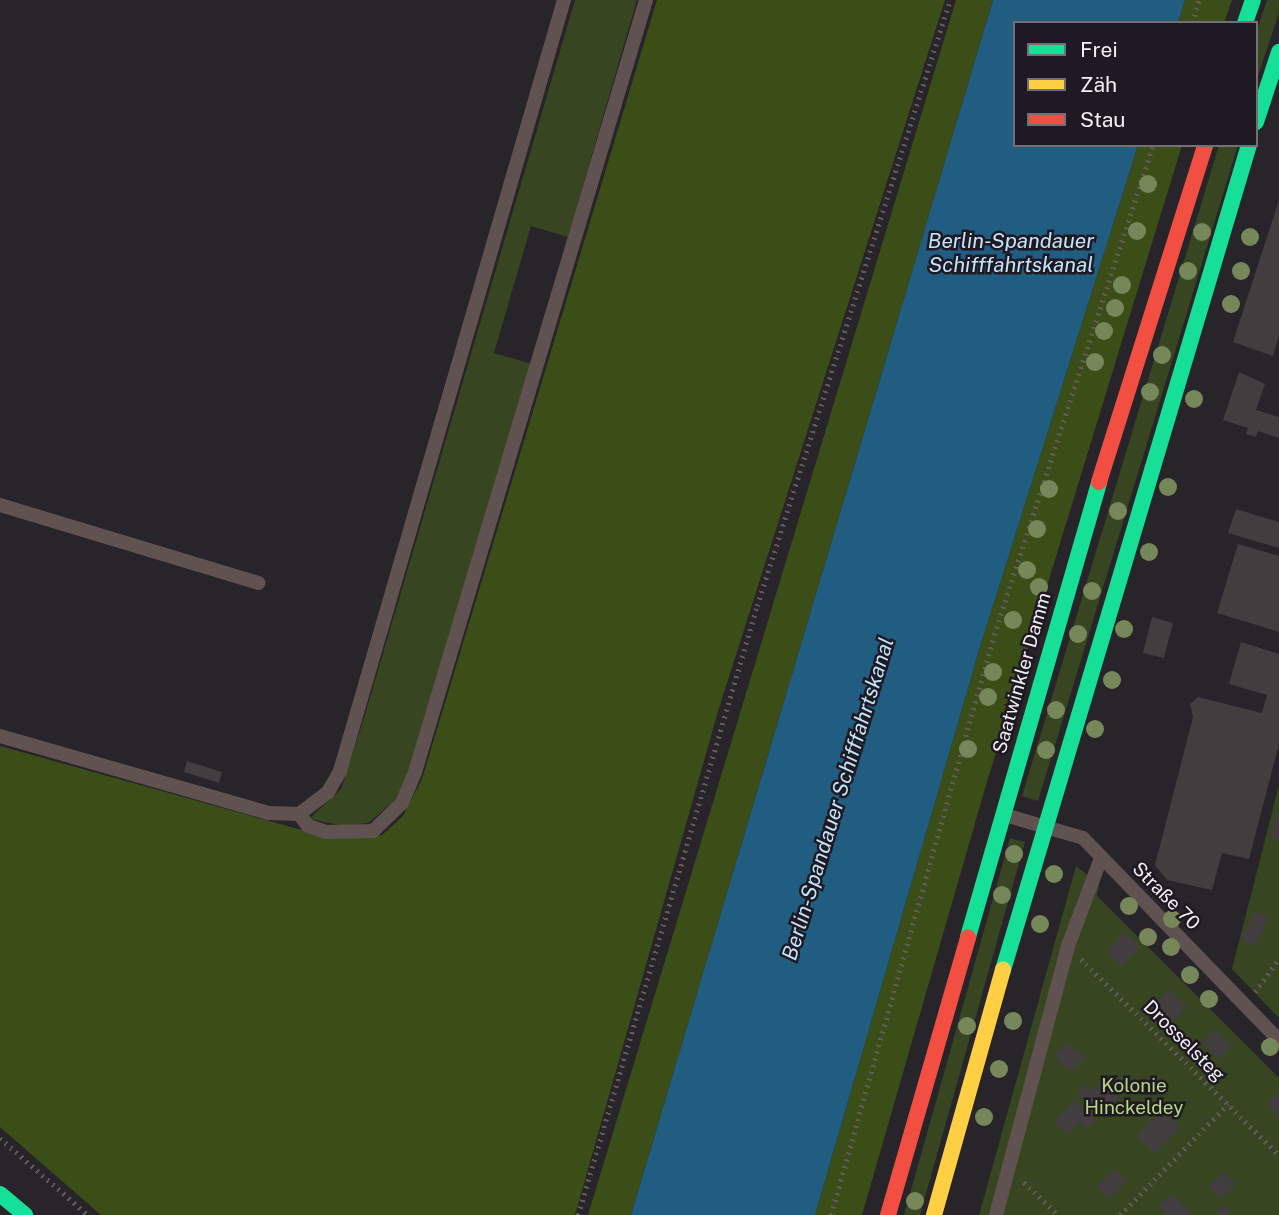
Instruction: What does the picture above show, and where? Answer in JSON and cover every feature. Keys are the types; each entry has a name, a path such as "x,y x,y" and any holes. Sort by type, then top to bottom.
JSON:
{"main road":[{"path":"1246,21 1253,0"},
{"path":"1258,112 1279,52"},
{"name":"Saatwinkler Damm","path":"888,1215 1106,459 1204,147"},
{"path":"934,1215 1044,825 1248,147"},
{"path":"0,1194 25,1215"}],"lane":[{"path":"0,736 268,813 299,814 315,806 340,771 564,0"},
{"path":"299,814 308,827 326,832 373,831 402,803 415,772 646,0"},
{"path":"0,505 258,583"},
{"name":"Straße 70","path":"1004,814 1083,838 1279,1040"},
{"path":"996,1215 1068,946 1101,858"}],"path":[{"path":"578,1215 757,606 950,0"},
{"path":"1193,21 1199,0"},
{"path":"831,1215 994,635 1152,147"},
{"name":"Drosselsteg","path":"1068,946 1279,1155"},
{"path":"1247,1005 1279,959"},
{"path":"1120,1215 1228,1104"},
{"path":"0,1138 88,1215"},
{"path":"1009,1167 1058,1215"}],"green space":[{"path":"575,0 637,0 568,237 531,226 494,353 532,364 409,769 398,798 368,823 344,826 309,819 341,789"},
{"path":"657,0 945,0 719,708 575,1215 101,1215 0,1127 0,746 334,839 382,835 403,816 422,779"},
{"path":"956,0 993,0 631,1215 588,1215"},
{"path":"1185,0 1232,0 1225,21 1179,21"},
{"path":"1267,0 1279,0 1279,13 1258,76 1258,27"},
{"path":"1137,147 1181,147 986,785 862,1215 815,1215 980,647"},
{"path":"1218,147 1237,147 1038,801 1022,796"},
{"path":"1279,785 1279,1018 1232,969"},
{"path":"1010,838 1025,842 920,1215 904,1215"},
{"name":"Kolonie Hinckeldey","path":"1076,866 1099,884 1097,896 1279,1078 1279,1215 979,1215"}],"water":[{"name":"Berlin-Spandauer Schifffahrtskanal","path":"993,0 1185,0 1179,21 1013,21 1013,147 1137,147 980,647 815,1215 631,1215"}],"building":[{"path":"1279,200 1279,336 1273,356 1233,342"},
{"path":"1239,372 1265,384 1256,410 1279,417 1279,438 1258,431 1256,437 1246,434 1248,428 1223,420"},
{"path":"1236,509 1279,522 1279,548 1228,533"},
{"path":"1238,544 1279,556 1279,632 1217,613"},
{"path":"1152,617 1173,623 1164,658 1143,653"},
{"path":"1241,642 1279,654 1279,744 1249,859 1222,853 1212,890 1167,880 1155,865 1193,717 1190,704 1198,697 1262,713 1267,695 1229,684"},
{"path":"187,761 222,772 219,783 184,772"},
{"path":"1279,809 1279,840 1270,837"},
{"path":"1255,911 1269,917 1255,946 1241,939"},
{"path":"1125,932 1140,947 1121,967 1106,952"},
{"path":"1169,989 1187,1007 1174,1021 1156,1003"},
{"path":"1215,1029 1232,1046 1219,1059 1202,1042"},
{"path":"1066,1044 1086,1057 1070,1072 1054,1055"},
{"path":"1101,1081 1118,1098 1099,1116 1077,1093 1085,1085 1091,1091"},
{"path":"1279,1092 1279,1117 1266,1104"},
{"path":"1075,1100 1096,1120 1087,1129 1080,1122 1067,1135 1054,1122"},
{"path":"1162,1109 1181,1127 1155,1154 1137,1136"},
{"path":"1114,1169 1127,1181 1109,1199 1097,1187"},
{"path":"1223,1172 1236,1184 1221,1199 1209,1187"},
{"path":"1172,1194 1192,1213 1190,1215 1167,1215 1158,1207"},
{"path":"1225,1205 1231,1211 1226,1215 1213,1213"}],"traffic: fast":[{"path":"1246,21 1253,0"},
{"path":"1258,116 1279,52"},
{"path":"1003,970 1248,147"},
{"path":"968,937 1099,482"},
{"path":"0,1194 25,1215"}],"traffic: slow":[{"path":"934,1215 1003,970"}],"traffic: jam":[{"path":"1099,482 1204,147"},
{"path":"888,1215 968,937"}]}
